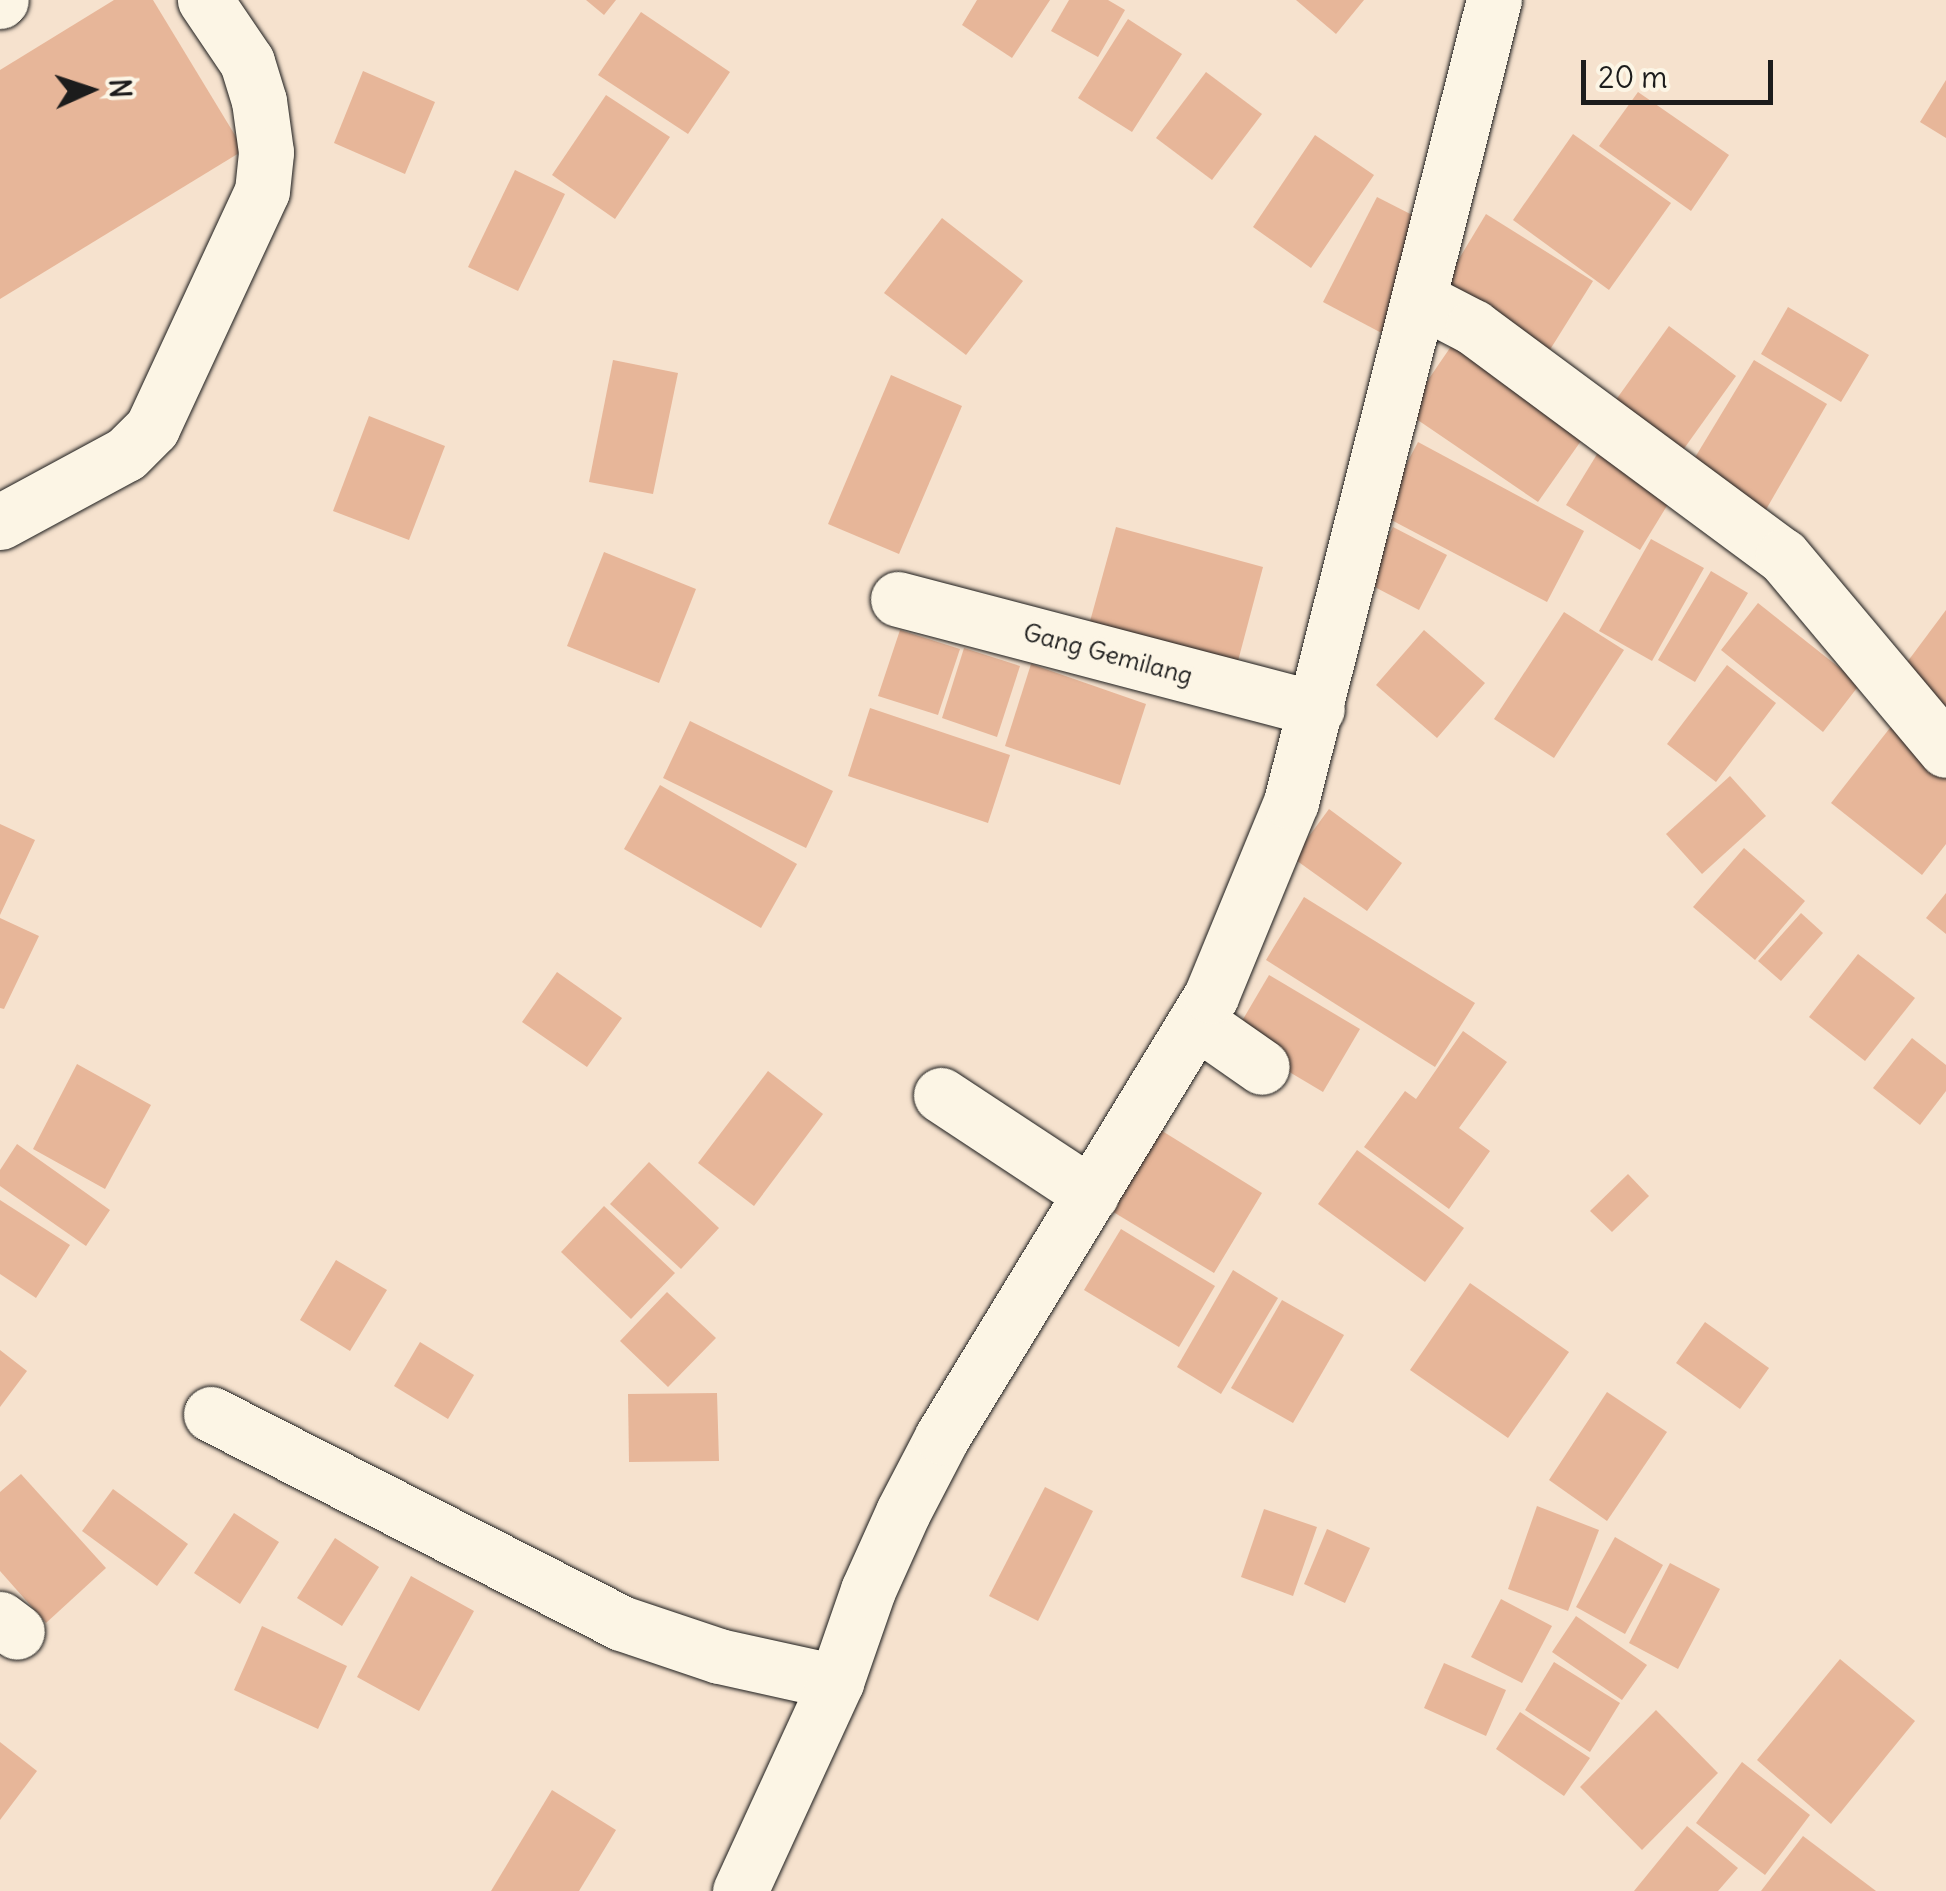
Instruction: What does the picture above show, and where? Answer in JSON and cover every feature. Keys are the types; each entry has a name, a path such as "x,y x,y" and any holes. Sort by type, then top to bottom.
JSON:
{"street":[{"path":"0,522 126,454 152,428 262,190 266,152 259,101 246,62 205,0"},
{"path":"753,1886 836,1682 868,1590 934,1452 1196,1020 1219,978 1291,802 1318,709 1494,0"},
{"path":"1418,298 1474,326 1783,556 1946,750"},
{"name":"Gang Gemilang","path":"898,599 1318,709"},
{"path":"1196,1020 1262,1067"},
{"path":"941,1095 1091,1194"},
{"path":"211,1414 621,1622 720,1656 836,1682"}],"building":[{"path":"114,0 153,0 244,150 0,299 0,70"},
{"path":"586,0 616,0 604,15"},
{"path":"977,0 1050,0 1012,58 962,25"},
{"path":"1069,0 1108,0 1125,10 1098,57 1051,31"},
{"path":"1296,0 1364,0 1336,34"},
{"path":"641,12 730,72 688,134 598,75"},
{"path":"1128,19 1182,54 1132,132 1078,98"},
{"path":"363,71 435,102 405,174 334,143"},
{"path":"1206,72 1262,114 1212,180 1156,138"},
{"path":"1946,80 1946,138 1920,122"},
{"path":"1638,92 1729,155 1691,211 1599,146"},
{"path":"606,95 670,137 615,219 552,175"},
{"path":"1573,134 1671,203 1609,290 1513,220"},
{"path":"1315,135 1374,175 1311,268 1253,227"},
{"path":"515,170 565,194 518,291 468,267"},
{"path":"1377,197 1424,221 1391,338 1323,302"},
{"path":"1486,214 1593,281 1541,364 1436,297"},
{"path":"942,218 1023,281 966,355 884,293"},
{"path":"1788,307 1869,355 1841,402 1761,354"},
{"path":"1669,326 1736,376 1673,464 1605,415"},
{"path":"1463,329 1595,421 1538,502 1406,412"},
{"path":"613,360 678,373 653,494 589,482"},
{"path":"1754,360 1827,404 1760,520 1685,474"},
{"path":"891,375 962,406 899,554 828,524"},
{"path":"369,416 445,446 409,540 333,511"},
{"path":"1418,442 1584,531 1547,602 1380,514"},
{"path":"1602,446 1676,491 1640,550 1566,505"},
{"path":"1116,527 1263,567 1234,676 1086,636"},
{"path":"1393,527 1447,555 1419,610 1365,582"},
{"path":"1651,539 1704,568 1652,661 1599,631"},
{"path":"604,552 696,589 659,683 567,646"},
{"path":"1711,571 1748,593 1695,682 1658,660"},
{"path":"1758,603 1860,684 1823,732 1721,650"},
{"path":"1946,610 1946,709 1899,673"},
{"path":"1564,612 1624,650 1554,758 1494,719"},
{"path":"900,630 960,649 938,715 878,696"},
{"path":"1424,630 1485,683 1437,738 1376,685"},
{"path":"964,648 1020,666 997,737 942,718"},
{"path":"1031,664 1146,704 1120,785 1005,746"},
{"path":"1727,665 1776,703 1716,782 1667,744"},
{"path":"870,708 1010,755 988,823 848,776"},
{"path":"690,721 833,791 806,848 663,778"},
{"path":"1893,724 1946,766 1946,844 1922,875 1831,803"},
{"path":"1730,776 1766,816 1702,874 1666,834"},
{"path":"660,785 797,864 761,928 624,849"},
{"path":"1329,809 1402,863 1367,911 1293,858"},
{"path":"0,824 35,840 0,915"},
{"path":"1744,848 1805,901 1755,960 1693,907"},
{"path":"1946,893 1946,934 1926,918"},
{"path":"1304,897 1475,1003 1435,1067 1266,960"},
{"path":"1801,913 1823,933 1781,981 1758,961"},
{"path":"0,918 39,936 4,1009 0,1008"},
{"path":"1858,954 1915,998 1865,1061 1809,1017"},
{"path":"557,972 622,1018 587,1067 522,1022"},
{"path":"1269,975 1360,1029 1323,1092 1232,1038"},
{"path":"1463,1031 1507,1062 1459,1128 1490,1151 1449,1209 1364,1147 1405,1091 1416,1099"},
{"path":"1912,1038 1946,1065 1946,1091 1920,1125 1873,1088"},
{"path":"77,1064 151,1105 105,1189 33,1149"},
{"path":"768,1071 823,1114 754,1206 698,1163"},
{"path":"1159,1129 1262,1193 1214,1273 1110,1210"},
{"path":"17,1144 110,1210 86,1246 0,1186 0,1170"},
{"path":"1357,1150 1464,1228 1425,1282 1318,1204"},
{"path":"649,1162 719,1228 681,1269 610,1204"},
{"path":"1628,1174 1649,1196 1612,1232 1590,1211"},
{"path":"0,1200 70,1245 36,1298 0,1274"},
{"path":"604,1206 675,1273 631,1319 561,1252"},
{"path":"1121,1229 1215,1286 1179,1347 1084,1290"},
{"path":"336,1260 387,1290 350,1351 300,1320"},
{"path":"1233,1270 1278,1298 1221,1394 1177,1367"},
{"path":"1470,1283 1569,1352 1508,1438 1410,1370"},
{"path":"667,1292 716,1338 668,1387 620,1341"},
{"path":"1282,1300 1344,1335 1293,1423 1231,1388"},
{"path":"1705,1322 1769,1368 1740,1409 1676,1363"},
{"path":"420,1342 474,1375 448,1419 394,1386"},
{"path":"0,1350 27,1371 0,1407"},
{"path":"1607,1392 1667,1432 1607,1521 1549,1480"},
{"path":"717,1393 719,1461 629,1462 628,1394"},
{"path":"21,1474 106,1568 46,1623 0,1571 0,1492"},
{"path":"1045,1487 1093,1511 1038,1621 989,1596"},
{"path":"113,1489 188,1544 157,1586 82,1531"},
{"path":"1537,1506 1599,1530 1568,1611 1508,1589"},
{"path":"1264,1509 1317,1527 1293,1596 1241,1577"},
{"path":"234,1513 279,1542 240,1604 194,1573"},
{"path":"1327,1529 1370,1548 1345,1603 1304,1584"},
{"path":"1615,1537 1663,1565 1625,1634 1576,1607"},
{"path":"335,1538 379,1567 342,1626 297,1598"},
{"path":"1670,1563 1720,1589 1678,1669 1629,1643"},
{"path":"411,1576 474,1611 419,1711 357,1677"},
{"path":"1501,1599 1552,1626 1522,1683 1471,1657"},
{"path":"1576,1616 1647,1665 1622,1700 1552,1652"},
{"path":"262,1626 347,1666 318,1729 234,1690"},
{"path":"1840,1659 1915,1721 1831,1824 1757,1760"},
{"path":"1554,1662 1620,1703 1590,1752 1525,1710"},
{"path":"1444,1663 1506,1690 1486,1736 1424,1708"},
{"path":"1656,1710 1718,1773 1642,1850 1580,1787"},
{"path":"1520,1712 1590,1758 1564,1796 1496,1749"},
{"path":"0,1742 37,1771 0,1820"},
{"path":"1742,1762 1810,1815 1765,1875 1696,1823"},
{"path":"552,1790 616,1830 579,1891 491,1891"},
{"path":"1687,1826 1738,1868 1718,1891 1634,1891"},
{"path":"1803,1836 1876,1891 1761,1891"}]}
